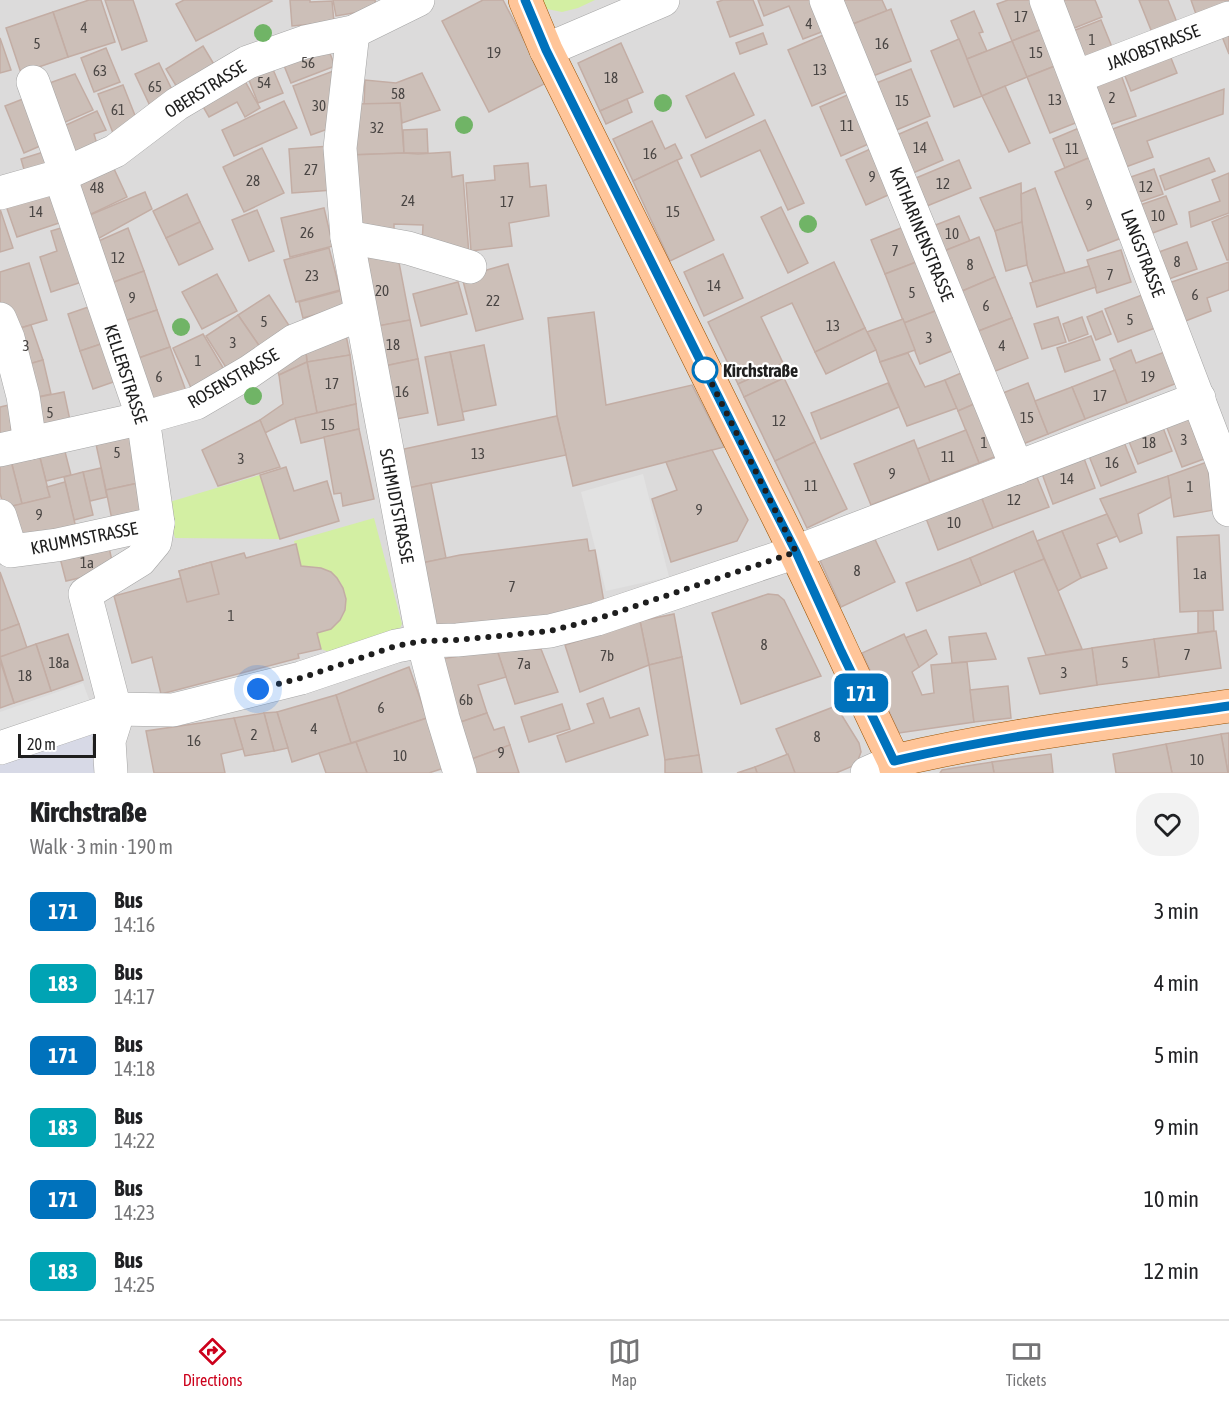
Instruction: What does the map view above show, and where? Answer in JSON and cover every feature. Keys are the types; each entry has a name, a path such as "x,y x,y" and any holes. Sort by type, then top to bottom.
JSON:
{"main road":[{"path":"525,0 546,50 796,552 841,651 886,769 942,750 1029,734 1229,706"}],"street":[{"name":"OBERSTRASSE","path":"0,193 60,177 115,151 177,104 248,62 305,42 353,32 418,0"},
{"path":"546,50 663,0"},
{"name":"KATHARINENSTRASSE","path":"826,0 1017,468"},
{"name":"LANGSTRASSE","path":"1046,0 1227,468 1229,510"},
{"name":"JAKOBSTRASSE","path":"1076,77 1229,18"},
{"name":"SCHMIDTSTRASSE","path":"353,32 340,148 347,237 423,641 442,718 460,773"},
{"name":"KELLERSTRASSE","path":"33,82 62,162 60,177 143,418 158,523 155,542 140,560 85,594 115,709"},
{"path":"347,237 408,248 470,267"},
{"name":"ROSENSTRASSE","path":"15,446 143,418 196,403 249,372 294,341 361,314"},
{"path":"0,319 8,338 23,396 15,446"},
{"path":"0,748 115,709 173,710 301,678 396,646 423,641 550,631 597,619 796,552 1199,398"},
{"name":"KRUMMSTRASSE","path":"0,516 11,551 57,545 158,523"},
{"path":"111,773 109,741 115,722 115,709"}],"shaded area":[{"path":"0,0 1229,0 1229,773 0,773"},
{"path":"643,474 669,577 606,591 581,492"},
{"path":"83,683 95,716 0,748 0,712"},
{"path":"95,716 111,773 0,773 0,748"}],"green space":[{"path":"542,0 595,0 562,12 547,9"},
{"path":"260,475 280,539 175,538 166,503"},
{"path":"374,518 402,624 399,630 334,654 321,649 317,633 337,624 345,608 344,591 335,576 325,569 301,566 294,541"}],"building":[{"path":"89,0 101,0 115,42 68,57 53,12"},
{"path":"105,0 133,0 147,41 122,50"},
{"path":"184,0 272,1 196,41 176,4"},
{"path":"290,0 332,1 334,22 292,26"},
{"path":"333,0 375,0 377,9 336,16"},
{"path":"483,0 503,0 546,83 489,112 442,21"},
{"path":"753,0 763,25 730,37 717,2"},
{"path":"758,0 811,0 824,31 803,39 789,6 764,16"},
{"path":"843,0 882,0 887,11 853,24"},
{"path":"1008,0 1034,0 1045,28 1012,41 997,4"},
{"path":"1061,0 1095,0 1102,17 1072,29"},
{"path":"1139,0 1168,0 1178,25 1153,35"},
{"path":"1191,0 1229,0 1229,5 1197,17"},
{"path":"891,9 911,61 873,76 853,24"},
{"path":"974,11 983,32 979,33 987,51 967,59 951,21"},
{"path":"53,12 68,57 21,73 6,28"},
{"path":"1101,20 1112,47 1083,59 1073,31"},
{"path":"1229,25 1229,54 1219,29"},
{"path":"1045,28 1060,64 1027,77 1012,41"},
{"path":"763,33 767,44 740,54 736,43"},
{"path":"828,33 852,89 812,106 788,50"},
{"path":"0,38 11,70 0,73"},
{"path":"959,39 982,96 954,107 931,51"},
{"path":"325,41 335,66 291,83 281,58"},
{"path":"1012,41 1027,77 982,96 967,59"},
{"path":"621,43 643,92 600,111 578,63"},
{"path":"203,46 218,71 181,94 166,69"},
{"path":"106,48 120,82 94,92 81,58"},
{"path":"1167,48 1177,73 1131,91 1121,66"},
{"path":"269,60 283,93 258,103 245,70"},
{"path":"159,63 176,98 152,110 135,74"},
{"path":"1060,64 1083,120 1050,133 1027,77"},
{"path":"911,69 930,116 894,131 874,84"},
{"path":"1119,69 1136,116 1106,126 1089,79"},
{"path":"336,70 339,125 311,135 293,86"},
{"path":"422,73 440,110 402,123 400,103 364,105 365,80 396,83"},
{"path":"734,73 754,115 706,138 686,96"},
{"path":"75,74 93,110 54,127 41,86"},
{"path":"241,74 260,108 245,117 237,102 209,117 198,98"},
{"path":"123,85 138,123 113,133 98,94"},
{"path":"1005,86 1030,143 1009,152 982,96"},
{"path":"1224,89 1223,114 1147,141 1153,157 1123,168 1110,130"},
{"path":"852,93 873,142 841,156 820,107"},
{"path":"28,97 47,143 24,153 5,106"},
{"path":"627,99 632,112 606,124 600,111"},
{"path":"284,101 297,128 234,156 222,130"},
{"path":"400,103 404,153 350,155 355,104"},
{"path":"97,111 106,130 94,134 99,151 64,151 55,130"},
{"path":"765,120 804,203 788,210 760,150 701,177 691,155"},
{"path":"652,121 665,149 675,144 682,158 633,181 613,139"},
{"path":"927,122 943,160 913,173 897,135"},
{"path":"1079,128 1091,157 1065,168 1053,139"},
{"path":"427,129 428,153 404,153 403,130"},
{"path":"330,146 333,190 292,193 289,149"},
{"path":"877,146 897,191 866,205 846,160"},
{"path":"262,148 284,193 244,212 223,167"},
{"path":"50,150 57,170 27,180 21,159"},
{"path":"450,152 452,177 463,175 469,255 422,246 423,225 394,224 394,232 351,231 350,155"},
{"path":"1091,157 1124,237 1088,251 1055,172"},
{"path":"109,158 127,197 85,217 67,177"},
{"path":"1209,158 1215,171 1165,190 1160,176"},
{"path":"677,160 714,240 670,261 633,181"},
{"path":"959,160 971,188 927,206 916,178"},
{"path":"528,163 530,187 546,185 549,216 509,223 512,246 471,251 466,183 495,180 494,166"},
{"path":"1154,169 1163,194 1137,203 1128,178"},
{"path":"1229,173 1229,213 1191,227 1189,212 1220,201 1212,180"},
{"path":"1021,183 1022,222 995,231 980,198"},
{"path":"56,185 68,220 17,237 5,203"},
{"path":"1035,188 1065,273 1033,282 1027,265 1021,194"},
{"path":"145,192 152,209 94,241 85,217"},
{"path":"187,194 200,222 166,238 153,211"},
{"path":"1166,196 1177,224 1150,234 1140,205"},
{"path":"781,207 808,263 788,273 761,217"},
{"path":"324,208 333,246 290,257 281,218"},
{"path":"0,209 13,248 0,252"},
{"path":"257,210 274,251 249,261 232,220"},
{"path":"1229,215 1229,260 1227,260 1212,222"},
{"path":"959,216 970,241 944,251 933,226"},
{"path":"200,222 213,249 179,265 166,238"},
{"path":"1022,222 1027,265 1006,271 995,231"},
{"path":"74,224 88,280 51,292 40,257 57,251 51,231"},
{"path":"906,226 919,261 885,274 871,240"},
{"path":"128,228 144,271 106,285 94,243"},
{"path":"979,237 995,277 960,292 944,251"},
{"path":"1187,242 1197,269 1166,280 1156,253"},
{"path":"329,248 340,290 296,302 284,260"},
{"path":"1121,250 1131,282 1097,293 1087,260"},
{"path":"397,252 410,320 367,328 354,260"},
{"path":"723,254 743,298 704,316 684,272"},
{"path":"919,261 938,310 904,323 885,274"},
{"path":"834,262 865,328 815,352 792,303 761,317 783,363 738,384 708,322"},
{"path":"1229,262 1229,290 1207,298 1211,311 1183,322 1169,283"},
{"path":"29,263 47,320 10,331 0,301 0,272"},
{"path":"508,264 523,319 476,331 462,277"},
{"path":"1089,266 1096,287 1037,307 1030,283"},
{"path":"144,271 157,310 119,323 106,285"},
{"path":"217,274 237,311 202,329 182,292"},
{"path":"995,277 1012,318 976,332 960,292"},
{"path":"458,282 467,314 421,326 413,294"},
{"path":"340,291 344,307 303,318 299,302"},
{"path":"269,295 290,327 260,347 238,315"},
{"path":"1142,295 1155,328 1118,342 1105,309"},
{"path":"100,303 113,340 80,351 68,314"},
{"path":"157,310 170,347 133,360 119,323"},
{"path":"938,310 954,350 920,364 904,323"},
{"path":"1102,311 1111,334 1096,340 1087,317"},
{"path":"594,312 606,405 692,385 724,447 573,486 557,416 548,318"},
{"path":"238,315 260,347 227,369 206,336"},
{"path":"1058,317 1066,342 1042,349 1034,324"},
{"path":"1082,317 1088,334 1069,341 1063,324"},
{"path":"1012,318 1028,358 993,372 976,332"},
{"path":"903,319 915,350 880,362 867,332"},
{"path":"410,320 418,359 375,368 367,328"},
{"path":"31,325 43,360 22,366 10,331"},
{"path":"344,325 350,355 307,362 305,342"},
{"path":"865,328 876,350 826,374 815,352"},
{"path":"203,334 225,371 192,390 173,348"},
{"path":"1091,336 1100,360 1065,372 1057,348"},
{"path":"113,340 125,378 93,389 80,351"},
{"path":"305,342 307,362 279,375 274,362"},
{"path":"484,345 496,405 462,412 450,352"},
{"path":"170,347 186,391 149,405 133,360"},
{"path":"1131,350 1136,363 1170,350 1182,381 1127,403 1110,359"},
{"path":"450,352 464,420 438,425 425,357"},
{"path":"908,353 925,387 945,380 957,408 907,426 880,362"},
{"path":"350,355 356,404 317,413 307,362"},
{"path":"418,359 428,413 386,421 375,368"},
{"path":"43,360 51,394 29,399 22,366"},
{"path":"307,362 317,413 290,420 265,433 260,420 283,404 279,375"},
{"path":"778,366 784,378 744,397 738,384"},
{"path":"968,370 981,401 958,411 945,380"},
{"path":"1115,370 1127,403 1085,419 1072,387"},
{"path":"784,378 815,442 775,461 744,397"},
{"path":"888,383 899,407 821,439 811,413"},
{"path":"1028,383 1048,434 1023,444 1003,393"},
{"path":"1072,387 1085,419 1048,434 1035,401"},
{"path":"64,392 71,425 36,433 29,399"},
{"path":"981,401 1002,454 979,463 958,411"},
{"path":"356,404 359,429 301,443 295,418"},
{"path":"9,405 12,436 0,438 0,407"},
{"path":"1186,412 1204,459 1182,467 1164,420"},
{"path":"557,416 566,455 399,490 390,452"},
{"path":"260,420 280,467 218,486 202,450"},
{"path":"1160,420 1172,451 1138,464 1126,434"},
{"path":"132,427 143,482 106,490 94,435"},
{"path":"359,429 374,499 343,506 341,493 334,494 324,437"},
{"path":"966,430 979,463 930,482 917,449"},
{"path":"1122,437 1136,472 1101,486 1087,451"},
{"path":"914,440 930,482 871,505 854,464"},
{"path":"815,442 847,509 807,528 775,461"},
{"path":"63,444 71,475 46,481 38,450"},
{"path":"38,450 50,497 22,504 10,457"},
{"path":"712,450 748,520 737,541 671,562 652,499 677,490 666,462"},
{"path":"1082,453 1095,488 1053,504 1040,468"},
{"path":"10,457 22,504 4,508 0,493 0,459"},
{"path":"1207,462 1214,510 1174,517 1168,476"},
{"path":"286,467 294,491 327,481 339,521 280,539 260,475"},
{"path":"101,468 107,497 90,501 83,472"},
{"path":"1034,470 1049,507 993,528 979,491"},
{"path":"83,472 93,515 74,520 64,477"},
{"path":"1168,476 1171,497 1138,514 1142,533 1120,542 1100,499"},
{"path":"65,482 76,528 13,543 4,508 50,497 47,487"},
{"path":"143,482 151,518 113,525 106,490"},
{"path":"431,483 446,558 417,564 399,490"},
{"path":"979,491 993,528 938,550 924,513"},
{"path":"1107,514 1117,536 1097,544 1107,568 1081,578 1062,531"},
{"path":"1033,531 1044,559 981,585 970,558"},
{"path":"1062,531 1081,578 1058,591 1037,541"},
{"path":"872,533 895,582 841,607 819,558"},
{"path":"1219,535 1223,610 1180,612 1177,537"},
{"path":"587,539 589,551 595,550 605,608 432,630 417,564 460,555"},
{"path":"108,543 114,570 66,581 59,554"},
{"path":"296,544 301,566 321,568 331,572 343,588 346,599 345,610 340,620 331,629 317,633 321,649 298,654 299,658 161,694 152,657 132,663 114,596 181,578 179,571 244,553 246,558"},
{"path":"970,558 981,585 917,611 906,583"},
{"path":"1044,559 1082,649 1046,655 1014,571"},
{"path":"211,562 219,594 187,602 179,571"},
{"path":"0,572 19,624 0,631"},
{"path":"768,594 778,595 784,600 821,676 741,704 712,613"},
{"path":"1198,611 1213,611 1214,631 1198,633"},
{"path":"674,614 682,657 649,665 640,621"},
{"path":"640,621 649,665 580,692 565,645"},
{"path":"19,624 27,648 0,657 0,631"},
{"path":"926,630 937,654 919,667 905,638"},
{"path":"1216,631 1221,668 1159,677 1154,639"},
{"path":"986,633 996,659 952,663 949,637"},
{"path":"68,634 83,680 51,691 36,644"},
{"path":"904,634 919,667 912,672 922,695 934,693 931,665 967,662 974,722 899,733 862,653"},
{"path":"1154,639 1159,677 1097,685 1092,648"},
{"path":"36,644 51,691 14,703 0,657"},
{"path":"1092,648 1097,685 1040,694 1028,658"},
{"path":"541,649 558,692 515,704 497,650"},
{"path":"497,650 506,677 478,685 487,713 455,724 441,659"},
{"path":"682,657 699,755 665,760 649,665"},
{"path":"0,660 14,703 0,708"},
{"path":"409,667 427,718 351,743 336,695"},
{"path":"1008,686 1011,718 974,722 970,690"},
{"path":"336,695 351,743 292,762 277,712"},
{"path":"603,698 610,718 639,708 648,735 566,762 557,736 594,723 587,704"},
{"path":"562,704 570,729 529,742 521,717"},
{"path":"836,706 859,743 861,752 858,760 853,766 836,773 795,773 776,729"},
{"path":"277,712 288,748 274,751 264,713"},
{"path":"264,713 274,751 245,756 234,718"},
{"path":"487,713 494,730 504,727 510,745 469,760 455,724"},
{"path":"234,718 243,749 221,754 225,773 154,773 146,731"},
{"path":"427,718 444,768 429,773 367,773 356,742"},
{"path":"1229,733 1229,773 1228,773 1221,734"},
{"path":"1221,734 1228,773 1172,773 1166,744"},
{"path":"356,742 367,773 326,773 319,753"},
{"path":"1166,744 1172,773 1116,773 1113,754"},
{"path":"510,745 519,773 473,773 469,760"},
{"path":"788,754 795,773 757,773 755,767"},
{"path":"1051,754 1053,773 994,773 992,762"},
{"path":"699,755 702,773 665,773 665,760"},
{"path":"992,762 994,773 940,773 942,770"},
{"path":"755,767 757,773 737,773"}],"bus line":[{"name":"171","path":"525,0 546,50 796,552 894,761 1029,734 1229,706"}],"place":[{"name":"Kirchstraße","path":"705,370"}],"route":[{"path":"258,689 301,678 396,646 423,641 550,631 597,619 796,552 705,370"}]}
